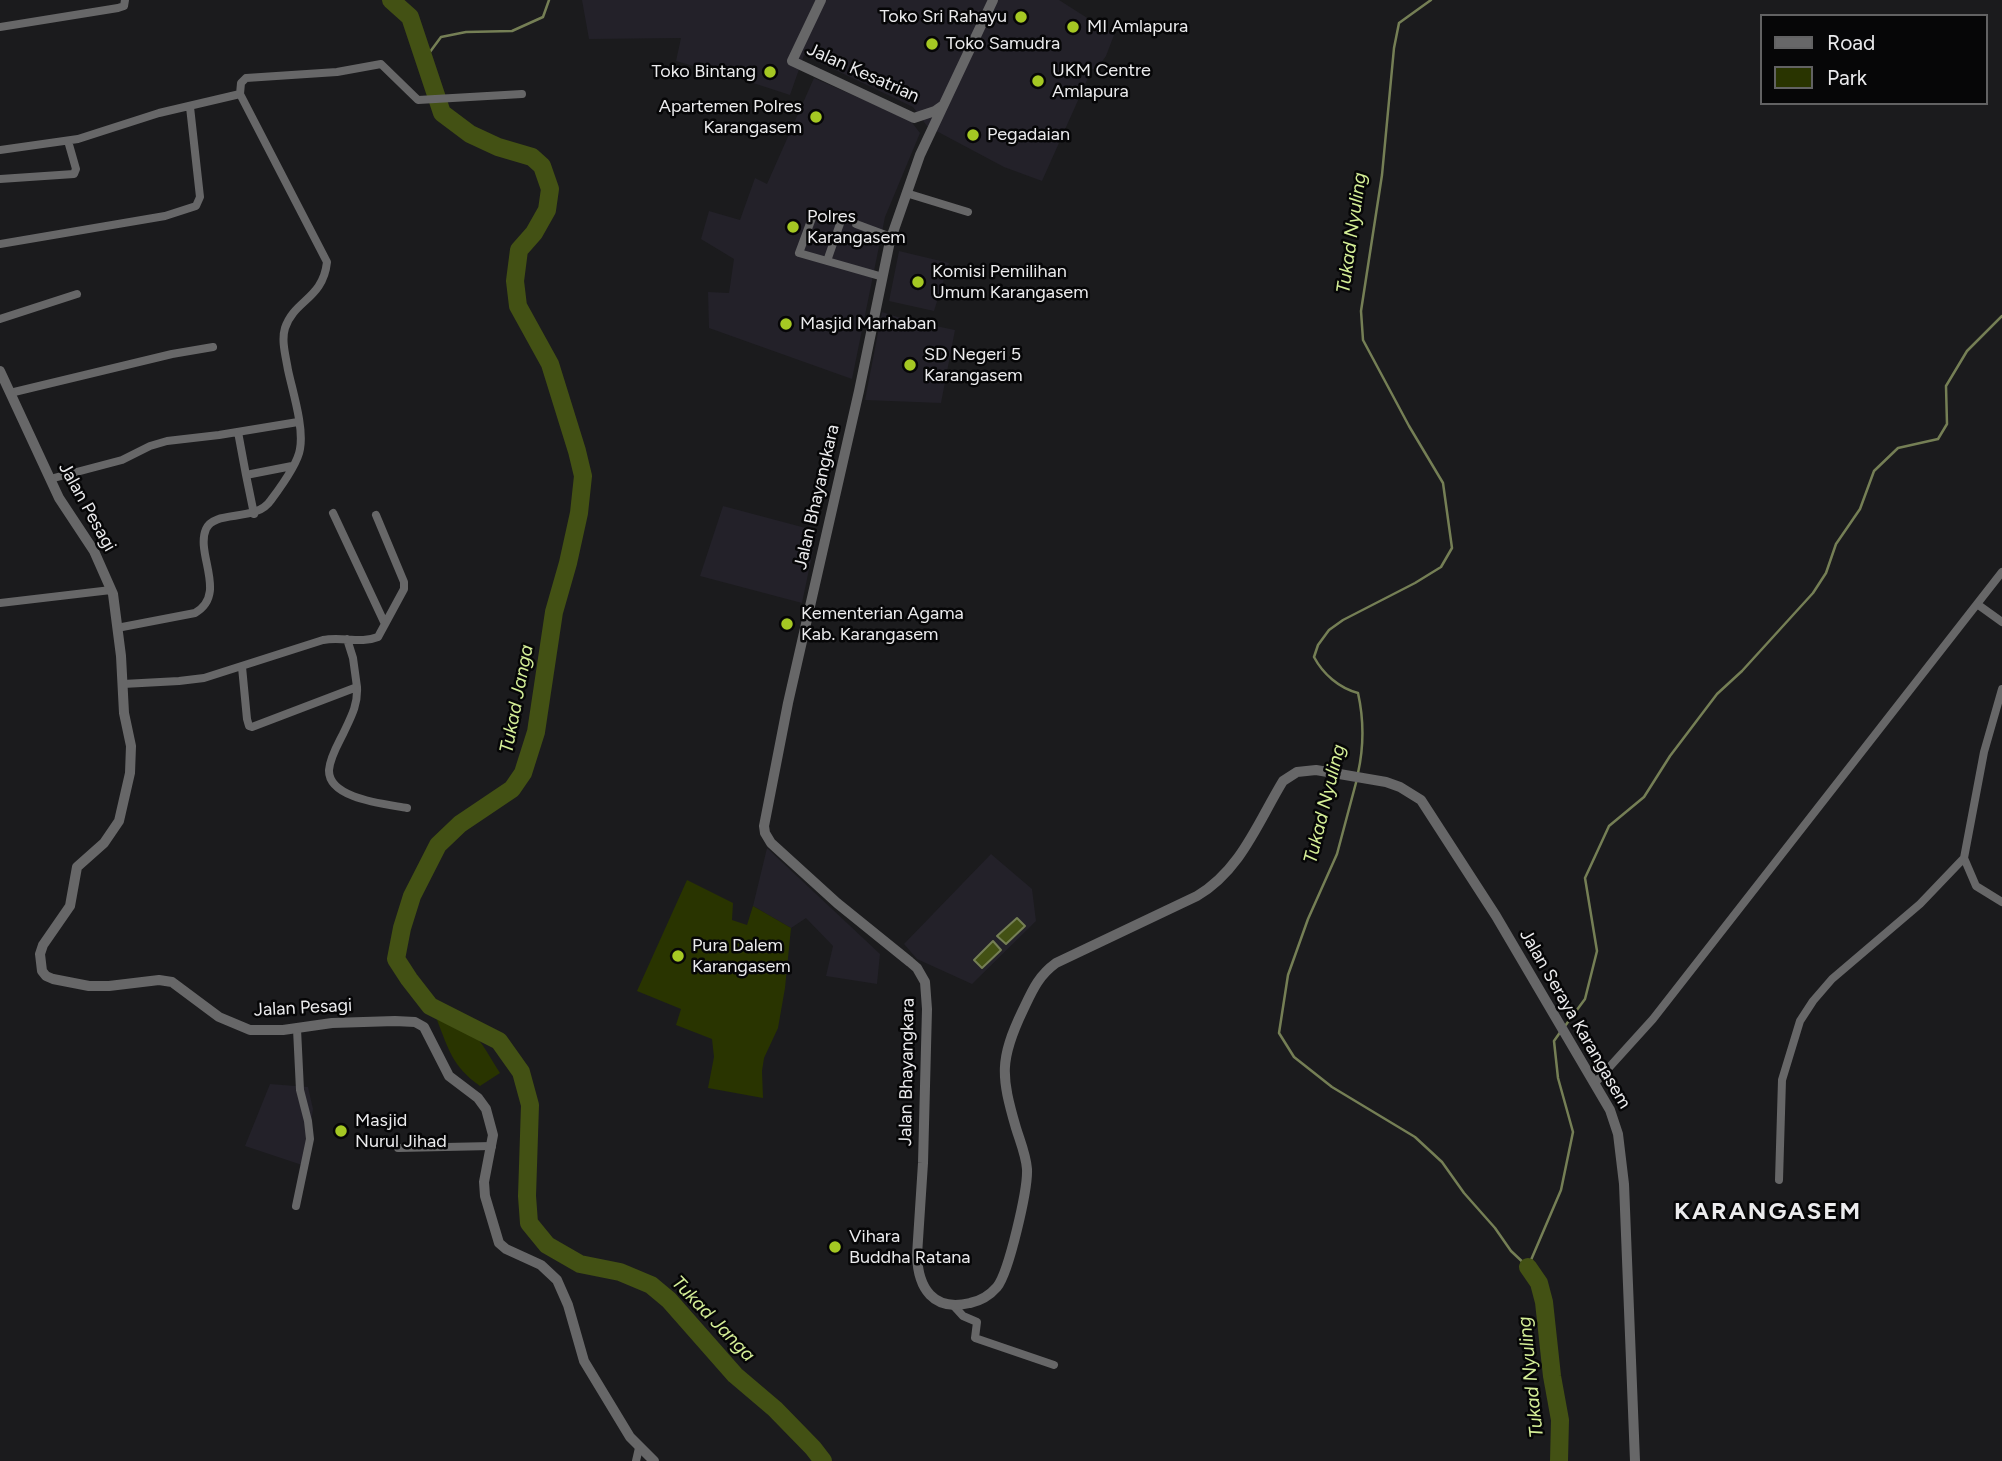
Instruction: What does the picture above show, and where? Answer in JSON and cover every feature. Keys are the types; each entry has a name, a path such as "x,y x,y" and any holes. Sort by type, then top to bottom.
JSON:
{"street":[{"path":"0,27 118,8 124,6 125,0"},
{"name":"Jalan Kesatrian","path":"821,0 792,61 914,118 942,106"},
{"name":"Jalan Bhayangkara","path":"953,1304 937,1300 927,1292 917,1272 926,1069 925,982 917,968 786,858 771,843 764,830 788,703 891,237 929,136 993,0"},
{"path":"117,628 195,613 202,609 208,601 210,585 204,536 208,525 216,519 254,514 270,503 301,448 284,352 285,329 292,315 322,284 327,262 240,94 241,83 246,78 337,72 376,63 387,67 418,100 522,94"},
{"path":"0,150 68,141 240,94"},
{"path":"0,244 165,216 195,206 200,197 190,107"},
{"path":"914,118 929,136"},
{"path":"0,179 74,174 76,169 68,141"},
{"path":"906,193 968,212"},
{"path":"827,261 844,215"},
{"path":"812,218 799,253 883,277"},
{"path":"856,224 891,237"},
{"path":"0,319 77,294"},
{"path":"10,393 172,354 213,348"},
{"name":"Jalan Pesagi","path":"0,371 65,511 94,551 111,590 116,606 132,761 119,821 111,835 77,867 70,906 43,944 40,954 42,971 53,979 89,986 172,982 219,1017 235,1026 250,1030 297,1029 355,1022 407,1021 420,1024 431,1036 449,1076 484,1105 493,1135 484,1181 485,1196 499,1243 541,1265 557,1280 568,1305 584,1361 639,1448 654,1461"},
{"path":"50,479 122,460 156,444 298,422"},
{"path":"238,432 254,514"},
{"path":"246,475 292,467"},
{"path":"333,513 385,624"},
{"path":"122,684 204,678 323,640 374,639 382,632 404,589 404,582 376,515"},
{"path":"1595,1083 1653,1019 2002,572"},
{"path":"0,603 111,590"},
{"path":"1977,604 2002,622"},
{"path":"347,639 357,687 355,710 331,763 331,779 335,786 357,797 407,808"},
{"path":"242,667 247,719 252,727 357,687"},
{"path":"1779,1180 1782,1080 1800,1021 1832,979 1920,904 1964,858 1984,752 2002,688"},
{"name":"Jalan Seraya Karangasem","path":"953,1304 978,1301 993,1291 1002,1279 1009,1260 1027,1171 1006,1096 1004,1059 1013,1029 1041,976 1056,963 1208,890 1230,870 1240,856 1283,781 1297,772 1316,770 1370,778 1400,787 1413,794 1429,809 1555,1014 1610,1110 1622,1156 1635,1461"},
{"path":"1964,858 1976,886 2002,902"},
{"path":"296,1206 310,1139 300,1090 297,1029"},
{"path":"398,1148 492,1146"},
{"path":"953,1304 963,1315 977,1322 975,1338 1054,1365"},
{"path":"636,1461 639,1448"}],"shaded area":[{"path":"582,0 1059,0 1114,35 1106,56 1096,70 1092,69 1042,181 1004,167 927,126 913,107 804,55 790,95 747,81 749,74 733,67 728,76 676,61 681,38 589,39"},
{"name":"Polres Karangasem","path":"814,78 910,120 920,133 885,217 852,379 709,328 708,292 729,293 734,259 701,239 709,211 740,220 755,178 767,184"},
{"name":"Komisi Pemilihan Umum Karangasem","path":"899,251 949,263 934,311 889,301"},
{"name":"SD Negeri 5 Karangasem","path":"882,312 955,330 941,403 865,400"},
{"path":"723,506 817,531 802,603 700,576"},
{"path":"767,848 880,954 877,984 826,976 833,946 806,918 791,928 753,906"},
{"path":"991,854 1032,889 1036,921 972,984 917,959 904,944"},
{"path":"1017,918 1025,926 1006,944 997,936"},
{"path":"993,941 1001,950 982,968 974,960"},
{"path":"270,1084 308,1087 313,1109 305,1166 245,1146"}],"green space":[{"path":"687,880 733,903 732,920 747,925 753,906 791,928 778,1028 764,1058 763,1098 708,1088 714,1057 712,1039 676,1025 681,1009 637,991"},
{"path":"437,1020 469,1030 482,1044 500,1073 480,1086 471,1079 452,1057"}],"waterway":[{"name":"Tukad Janga","path":"391,0 410,17 442,113 470,134 498,147 532,157 542,166 550,189 547,210 534,233 519,250 515,281 518,306 550,364 583,476 579,513 554,612 536,732 523,773 512,789 460,824 438,845 412,896 396,959 430,1006 499,1041 521,1072 530,1105 527,1196 529,1223 547,1245 580,1264 620,1272 651,1285 669,1300 735,1375 775,1409 823,1461"},
{"path":"424,60 441,37 466,32 512,31 543,17 549,0"},
{"name":"Tukad Nyuling","path":"1358,773 1362,733 1358,693 1338,684 1322,669 1314,657 1318,645 1329,630 1343,620 1441,567 1452,548 1443,483 1363,340 1361,311 1382,175 1394,48 1399,23 1431,0"},
{"path":"1565,1026 1585,999 1597,951 1585,878 1609,826 1644,797 1670,756 1717,694 1742,671 1813,593 1826,573 1836,544 1860,509 1874,471 1898,448 1938,439 1947,424 1946,386 1967,351 2002,316"},
{"name":"Tukad Nyuling","path":"1357,779 1337,854 1308,919 1288,975 1279,1033 1294,1057 1332,1087 1415,1137 1442,1162 1511,1251 1528,1267 1561,1190 1573,1132 1558,1078 1554,1041 1561,1031"},
{"name":"Tukad Nyuling","path":"1528,1267 1539,1283 1544,1302 1560,1420 1559,1461"}],"place":[{"name":"Toko Sri Rahayu","path":"1021,17"},
{"name":"MI Amlapura","path":"1073,27"},
{"name":"Toko Samudra","path":"932,44"},
{"name":"Toko Bintang","path":"770,72"},
{"name":"UKM Centre Amlapura","path":"1038,81"},
{"name":"Apartemen Polres Karangasem","path":"816,117"},
{"name":"Pegadaian","path":"973,135"},
{"name":"Polres Karangasem","path":"793,227"},
{"name":"Komisi Pemilihan Umum Karangasem","path":"918,282"},
{"name":"Masjid Marhaban","path":"786,324"},
{"name":"SD Negeri 5 Karangasem","path":"910,365"},
{"name":"Kementerian Agama Kab. Karangasem","path":"787,624"},
{"name":"Pura Dalem Karangasem","path":"678,956"},
{"name":"Masjid Nurul Jihad","path":"341,1131"},
{"name":"Vihara Buddha Ratana","path":"835,1247"}],"district":[{"name":"KARANGASEM","path":"1768,1212"}]}
